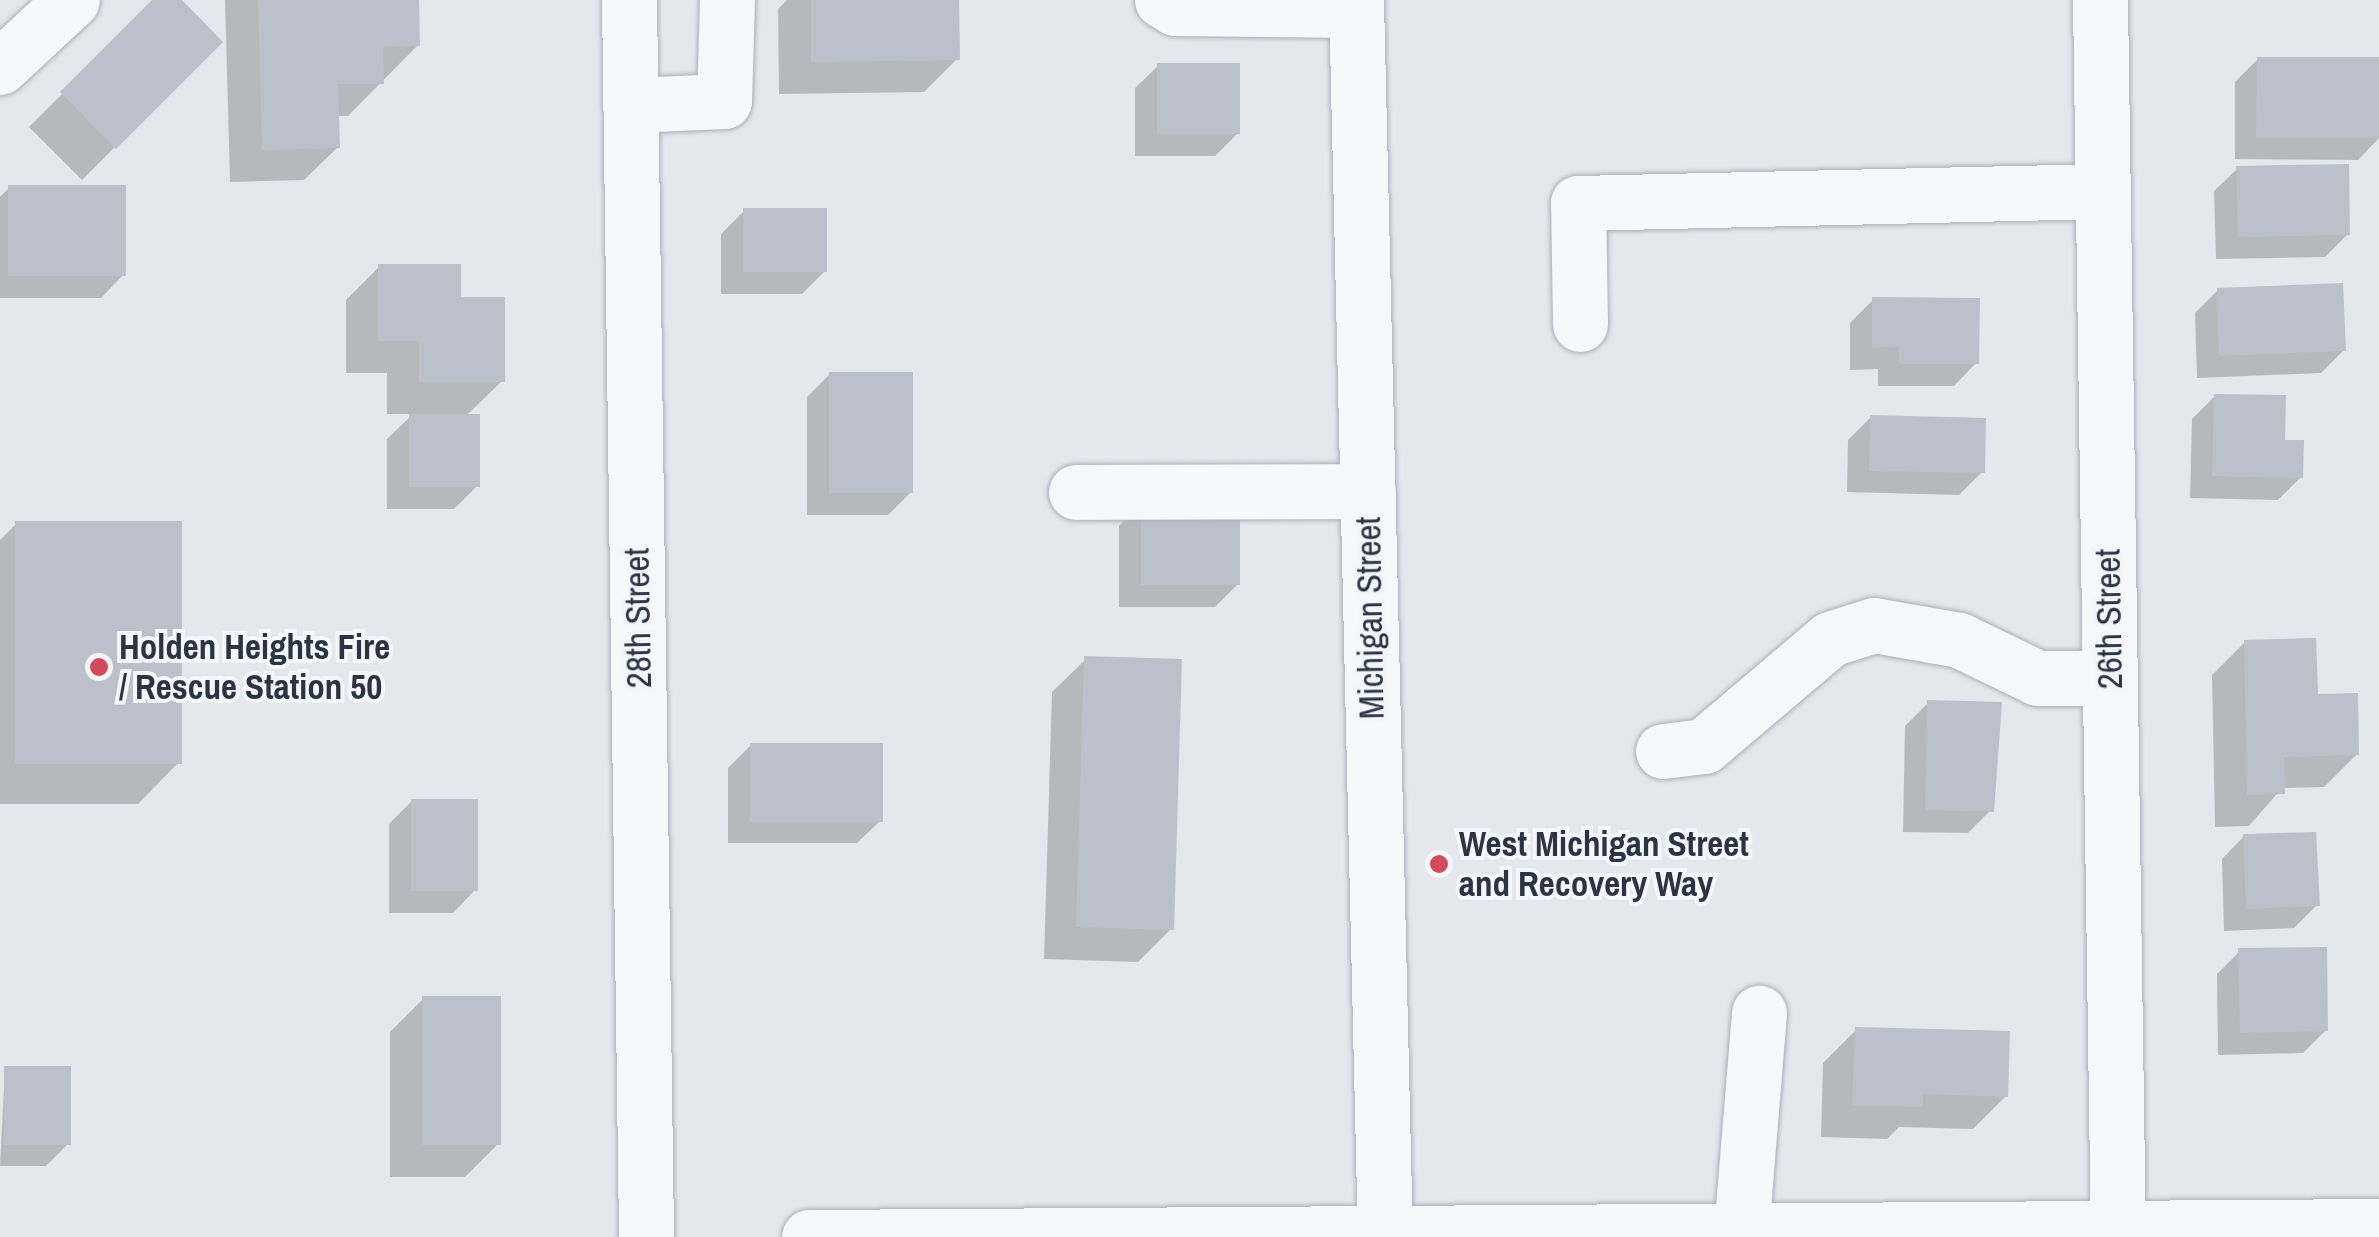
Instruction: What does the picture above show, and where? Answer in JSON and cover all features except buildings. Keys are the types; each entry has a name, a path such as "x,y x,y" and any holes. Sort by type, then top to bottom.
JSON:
{"street":[{"path":"0,67 72,0"},
{"name":"28th Street","path":"629,0 646,1237"},
{"path":"630,105 724,101 728,0"},
{"path":"1162,0 1174,8 1356,5"},
{"name":"26th Street","path":"2100,0 2118,1233"},
{"name":"Michigan Street","path":"1356,5 1384,1236"},
{"path":"1580,324 1578,204 2102,191"},
{"path":"1076,492 1368,491"},
{"path":"1663,751 1704,746 1830,639 1874,625 1959,640 2038,678 2110,678"},
{"path":"1741,1232 1759,1013"},
{"path":"810,1237 2118,1233 2379,1226"}],"place":[{"name":"Holden Heights Fire / Rescue Station 50","path":"99,667"},
{"name":"West Michigan Street and Recovery Way","path":"1439,864"}]}
